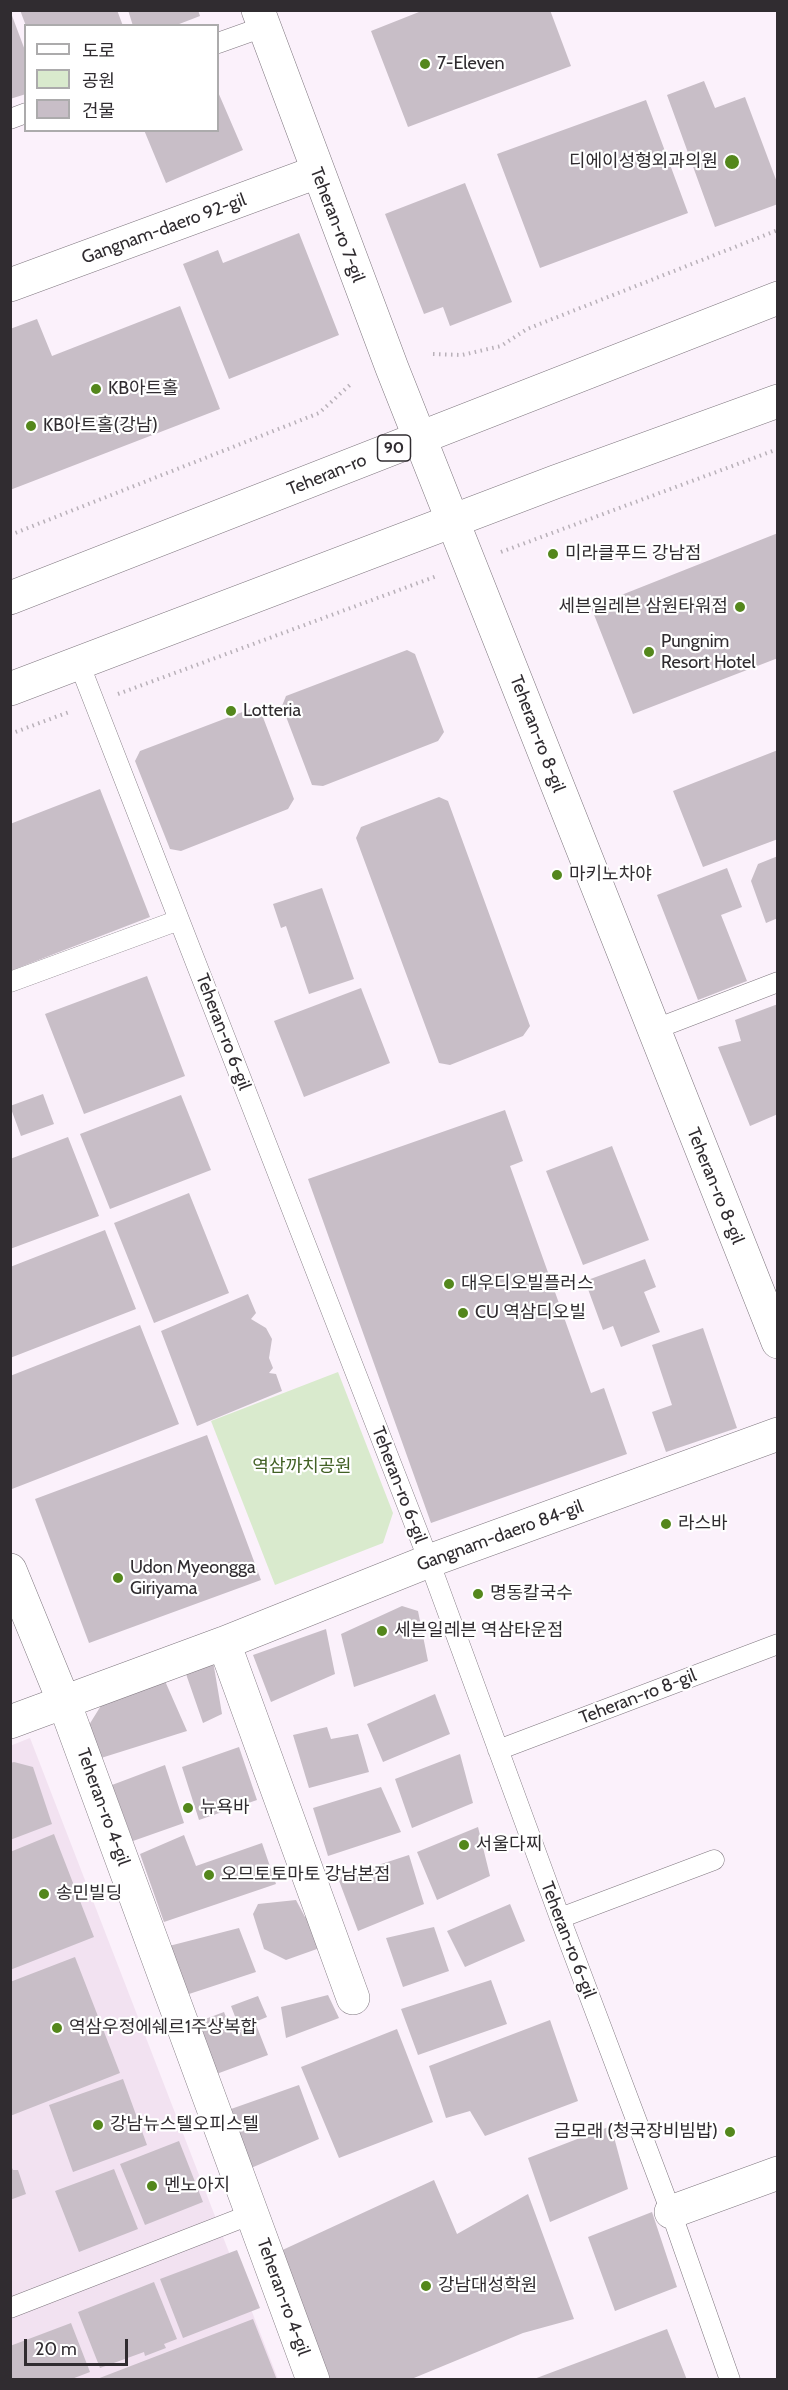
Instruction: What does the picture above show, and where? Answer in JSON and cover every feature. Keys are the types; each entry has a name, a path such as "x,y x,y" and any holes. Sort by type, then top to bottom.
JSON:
{"street":[{"name":"Teheran-ro 7-gil","path":"261,19 317,172 420,438"},
{"name":"Gangnam-daero 92-gil","path":"10,285 317,172"},
{"name":"Teheran-ro","path":"10,598 777,298"},
{"path":"10,688 777,401"},
{"name":"Teheran-ro 8-gil","path":"420,438 777,1342"},
{"name":"Gangnam-daero 84-gil","path":"10,1722 224,1643 429,1561 777,1434"},
{"name":"Teheran-ro 4-gil","path":"10,1570 64,1702 313,2379"},
{"path":"224,1643 352,1998"},
{"path":"671,2212 777,2173"}],"lane":[{"path":"219,42 261,19"},
{"name":"Teheran-ro 6-gil","path":"80,663 429,1561 671,2212 730,2379"},
{"path":"10,982 179,920"},
{"path":"653,1030 777,982"},
{"name":"Teheran-ro 8-gil","path":"498,1750 777,1644"},
{"path":"560,1918 714,1860"},
{"name":"Teheran-ro 4-gil","path":"10,2308 252,2214"}],"path":[{"path":"432,354 462,355 501,346 527,329 777,230"},
{"path":"10,535 319,413 351,384"},
{"path":"10,734 777,449"}],"shaded area":[{"path":"30,1738 278,2379 11,2380 10,1746"}],"green space":[{"name":"역삼까치공원","path":"338,1372 393,1513 383,1543 275,1585 211,1421"}],"building":[{"path":"20,10 117,10 122,24 25,24"},
{"path":"128,10 198,10 200,16 179,24 132,24"},
{"path":"424,10 550,10 571,66 408,127 371,31"},
{"path":"11,13 24,48 24,95 10,99"},
{"path":"704,81 715,108 745,97 778,185 778,204 715,227 667,95"},
{"path":"219,94 243,150 166,183 145,132 219,132"},
{"path":"646,100 688,213 540,268 497,154"},
{"path":"465,183 512,302 450,326 443,307 424,314 385,214"},
{"path":"299,233 339,335 229,379 183,264 218,250 223,263"},
{"path":"180,306 220,409 10,490 10,329 37,319 52,356"},
{"path":"778,533 778,658 633,714 591,607"},
{"path":"407,650 415,654 444,732 438,741 323,786 312,785 282,706 286,696"},
{"path":"253,708 261,712 294,799 288,809 181,851 170,849 135,761 140,751"},
{"path":"778,750 778,839 703,867 673,791"},
{"path":"100,789 150,917 10,971 10,824"},
{"path":"439,797 448,801 530,1026 523,1036 450,1065 439,1063 356,838 361,827"},
{"path":"778,856 778,918 766,923 751,881 758,864"},
{"path":"727,868 742,907 721,915 747,981 698,1000 657,895"},
{"path":"322,888 354,979 309,994 286,926 281,928 273,904"},
{"path":"147,976 185,1076 84,1114 45,1014"},
{"path":"361,988 390,1063 304,1097 274,1021"},
{"path":"778,1004 778,1114 750,1126 718,1047 741,1041 735,1020"},
{"path":"43,1094 54,1124 21,1136 10,1106"},
{"path":"181,1095 211,1170 110,1209 80,1134"},
{"name":"대우디오빌플러스","path":"505,1110 523,1161 510,1166 591,1393 604,1388 627,1454 431,1523 308,1179"},
{"path":"68,1137 99,1216 10,1249 10,1159"},
{"path":"612,1146 649,1240 583,1265 546,1171"},
{"path":"189,1193 229,1293 154,1323 114,1223"},
{"path":"105,1230 136,1309 10,1358 10,1267"},
{"path":"645,1259 656,1287 644,1292 660,1332 621,1347 613,1326 603,1330 585,1281"},
{"path":"248,1294 256,1313 251,1319 266,1328 272,1339 269,1358 273,1368 269,1373 276,1374 282,1391 197,1426 161,1331"},
{"path":"140,1325 179,1424 12,1489 10,1376"},
{"path":"703,1328 737,1428 666,1452 652,1412 672,1405 652,1345"},
{"path":"207,1435 261,1580 89,1643 35,1499"},
{"path":"402,1606 418,1611 428,1661 354,1687 341,1634"},
{"path":"326,1629 335,1674 271,1702 253,1655"},
{"path":"213,1661 222,1714 203,1723 186,1674"},
{"path":"165,1681 187,1731 101,1758 89,1725 102,1704"},
{"path":"435,1694 450,1734 383,1762 367,1724"},
{"path":"327,1727 331,1739 358,1734 369,1772 309,1788 293,1735"},
{"path":"239,1747 257,1800 199,1820 182,1767"},
{"path":"460,1754 473,1803 412,1828 395,1779"},
{"path":"10,1763 33,1767 52,1824 10,1840"},
{"path":"165,1765 184,1823 133,1841 112,1785"},
{"path":"381,1787 401,1832 328,1856 313,1808"},
{"path":"478,1827 490,1876 437,1900 417,1852"},
{"name":"송민빌딩","path":"54,1834 94,1937 10,1970 10,1852"},
{"path":"184,1835 196,1866 262,1843 276,1884 164,1922 140,1854"},
{"path":"409,1855 424,1904 358,1931 338,1878"},
{"path":"296,1900 305,1917 318,1916 331,1944 286,1960 264,1949 253,1914 258,1904"},
{"path":"510,1904 525,1941 465,1967 447,1931"},
{"path":"434,1927 449,1971 403,1987 386,1938"},
{"path":"239,1928 256,1972 186,1995 169,1946"},
{"name":"역삼우정에쉐르1주상복합","path":"75,1957 120,2073 10,2116 10,1982"},
{"path":"491,1980 507,2024 418,2055 401,2009"},
{"path":"328,1995 339,2018 286,2038 281,2007"},
{"path":"258,1996 267,2017 255,2022 268,2055 211,2076 192,2024 224,2012 233,2035 241,2032 231,2006"},
{"path":"550,2020 578,2101 485,2136 470,2111 446,2118 429,2066"},
{"path":"397,2029 433,2122 339,2158 301,2067"},
{"name":"강남뉴스텔오피스텔","path":"123,2079 147,2145 73,2172 49,2105"},
{"path":"299,2085 319,2139 251,2168 231,2109"},
{"path":"611,2126 628,2189 550,2222 528,2158"},
{"path":"179,2141 203,2202 145,2225 120,2164"},
{"path":"10,2164 13,2170 18,2170 26,2194 10,2200"},
{"path":"114,2169 138,2229 79,2252 55,2191"},
{"name":"강남대성학원","path":"434,2180 457,2234 528,2194 574,2319 523,2333 409,2380 325,2380 276,2253"},
{"path":"652,2212 677,2287 615,2311 588,2237"},
{"path":"237,2250 260,2308 183,2338 160,2279"},
{"path":"154,2282 177,2339 164,2344 166,2348 145,2356 144,2352 100,2368 78,2312"},
{"path":"253,2319 277,2380 97,2380 97,2379"},
{"path":"71,2323 90,2372 69,2380 10,2380 10,2346"},
{"path":"667,2329 687,2380 534,2380 534,2379"}],"place":[{"name":"7-Eleven","path":"425,64"},
{"name":"디에이성형외과의원","path":"732,162"},
{"name":"KB아트홀","path":"96,389"},
{"name":"KB아트홀(강남)","path":"31,426"},
{"name":"미라클푸드 강남점","path":"553,554"},
{"name":"세븐일레븐 삼원타워점","path":"740,607"},
{"name":"Pungnim Resort Hotel","path":"649,652"},
{"name":"Lotteria","path":"231,711"},
{"name":"마키노차야","path":"557,875"},
{"name":"대우디오빌플러스","path":"449,1284"},
{"name":"CU 역삼디오빌","path":"463,1313"},
{"name":"라스바","path":"666,1524"},
{"name":"Udon Myeongga Giriyama","path":"118,1578"},
{"name":"명동칼국수","path":"478,1594"},
{"name":"세븐일레븐 역삼타운점","path":"382,1631"},
{"name":"뉴욕바","path":"188,1808"},
{"name":"서울다찌","path":"464,1845"},
{"name":"오므토토마토 강남본점","path":"209,1875"},
{"name":"송민빌딩","path":"44,1894"},
{"name":"역삼우정에쉐르1주상복합","path":"57,2028"},
{"name":"강남뉴스텔오피스텔","path":"98,2125"},
{"name":"금모래 (청국장비빔밥)","path":"730,2132"},
{"name":"멘노아지","path":"152,2186"},
{"name":"강남대성학원","path":"426,2286"}]}
